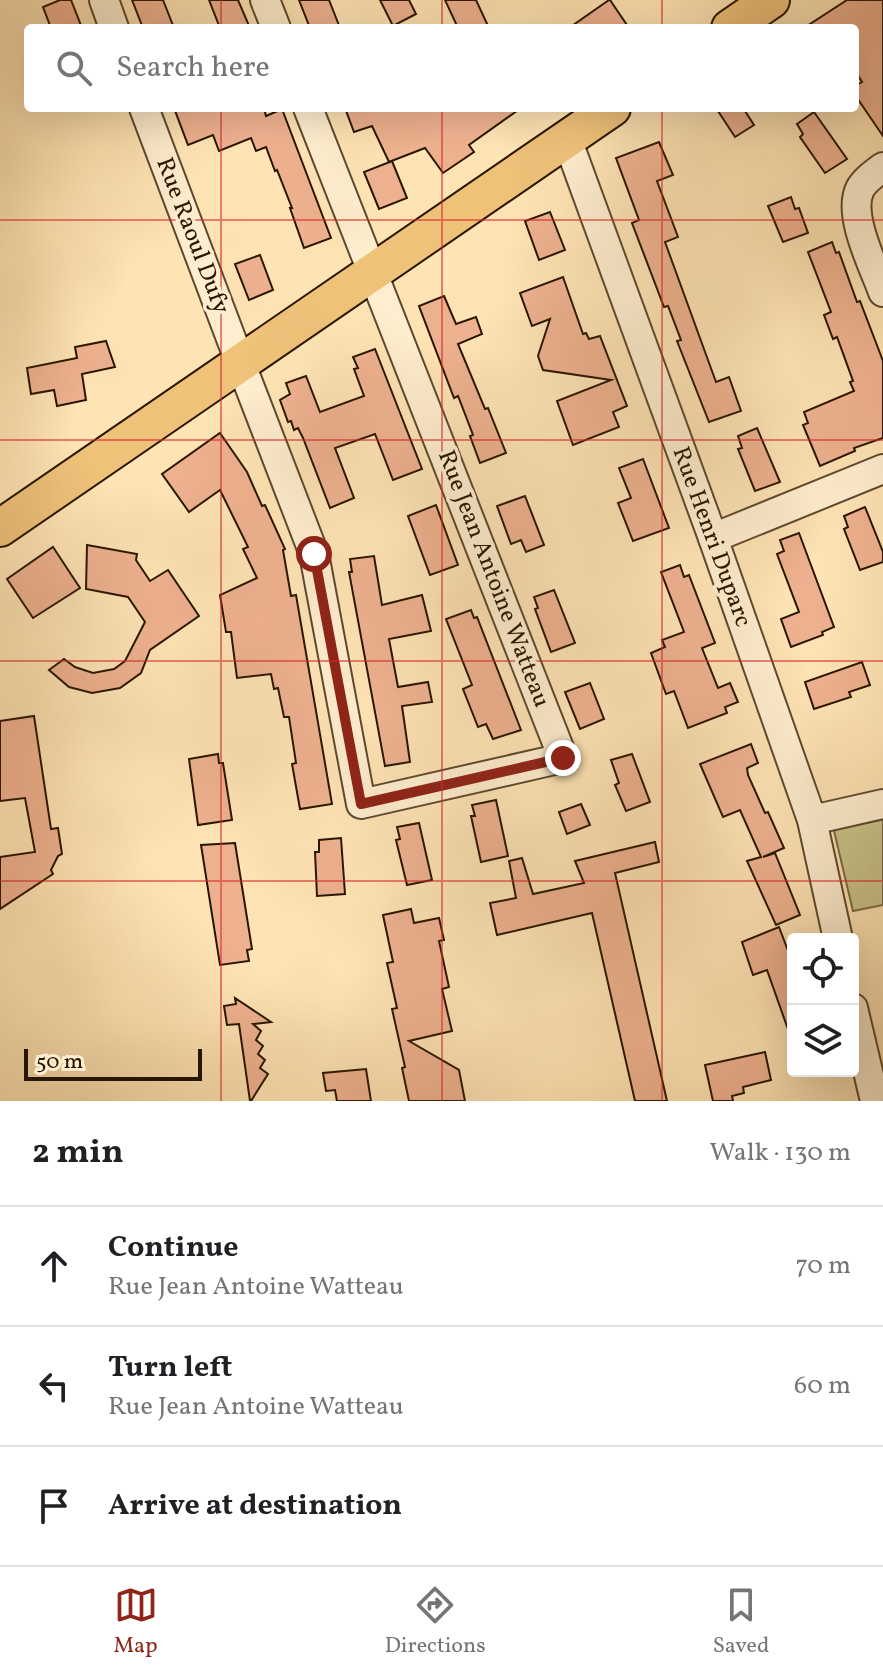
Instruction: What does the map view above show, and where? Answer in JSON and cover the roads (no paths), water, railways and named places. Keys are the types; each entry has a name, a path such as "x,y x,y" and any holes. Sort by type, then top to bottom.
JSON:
{"main road":[{"path":"736,24 771,0"},
{"path":"0,528 606,112"}],"street":[{"path":"104,0 113,24"},
{"path":"265,0 274,24"},
{"name":"Rue Raoul Dufy","path":"146,112 241,364"},
{"path":"310,112 373,273"},
{"name":"Rue Henri Duparc","path":"567,139 812,820 837,933"},
{"path":"883,167 860,188 856,204 858,224 883,292"},
{"name":"Rue Jean Antoine Watteau","path":"241,364 314,554 361,804 563,758 373,273"},
{"path":"713,538 883,469"},
{"path":"812,820 883,804"},
{"path":"859,1024 876,1069 875,1101"}]}
